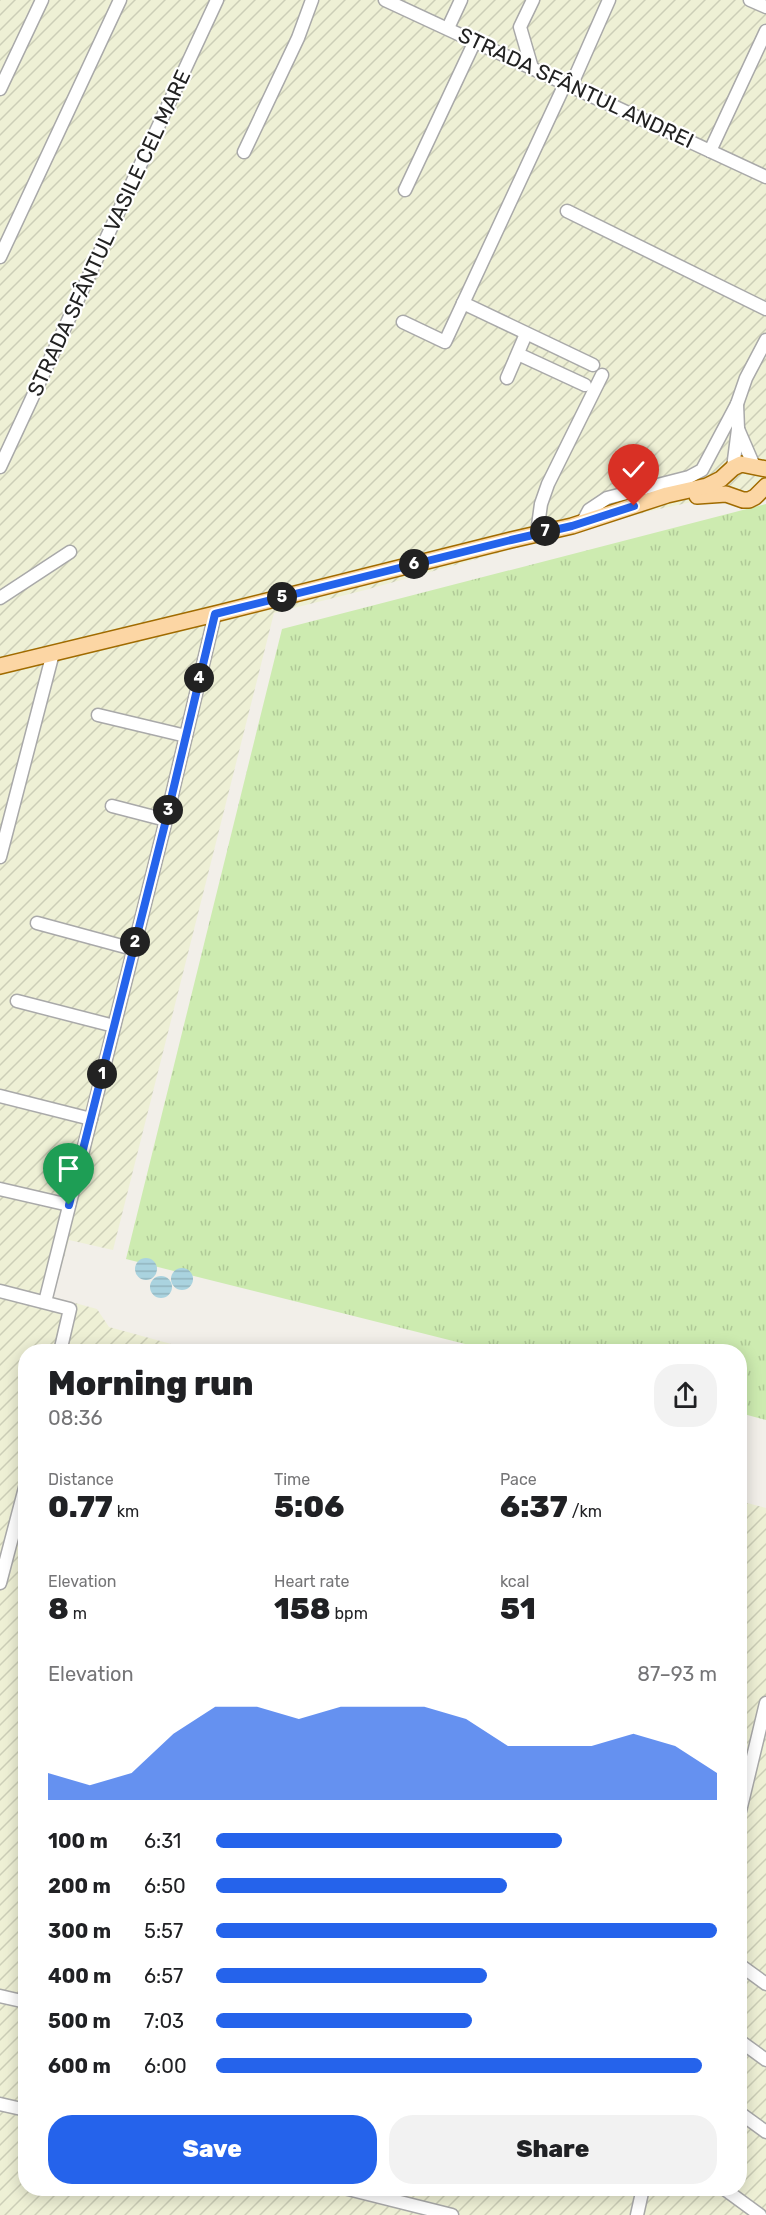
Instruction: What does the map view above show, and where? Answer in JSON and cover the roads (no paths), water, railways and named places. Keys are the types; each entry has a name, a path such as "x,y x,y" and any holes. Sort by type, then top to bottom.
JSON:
{"main road":[{"path":"0,666 582,523 646,502 707,486 731,471 746,463 759,467 764,487 749,500 738,499 728,488 731,471"},
{"path":"646,502 705,494 733,495"}],"street":[{"path":"0,89 42,0"},
{"path":"0,257 120,0"},
{"name":"STRADA SFÂNTUL VASILE CEL MARE","path":"0,467 217,0"},
{"path":"244,152 297,38 312,0"},
{"name":"STRADA SFÂNTUL ANDREI","path":"385,0 766,177"},
{"path":"448,28 461,0"},
{"path":"532,68 520,27 533,0"},
{"path":"403,322 445,342 609,0"},
{"path":"750,0 766,8"},
{"path":"710,151 764,39"},
{"path":"405,190 474,41"},
{"path":"567,211 766,309"},
{"path":"463,303 597,370 541,504 537,533"},
{"path":"507,378 526,334"},
{"path":"582,523 589,510 607,498 689,477 702,470 737,404 742,388 766,340"},
{"path":"518,354 585,385"},
{"path":"731,471 738,429 737,404"},
{"path":"738,429 759,467"},
{"path":"0,598 70,552"},
{"path":"45,1302 166,820 215,614"},
{"path":"0,858 53,653"},
{"path":"98,715 186,736"},
{"path":"112,806 166,820"},
{"path":"37,923 133,949"},
{"path":"17,1002 114,1026"},
{"path":"0,1096 91,1119"},
{"path":"0,1189 69,1205"},
{"path":"1,1294 70,1309 62,1344"},
{"path":"0,1582 18,1514"},
{"path":"747,1781 766,1703"},
{"path":"747,1970 766,1984"},
{"path":"0,1996 18,2000"},
{"path":"747,2046 766,2060"},
{"path":"0,2104 18,2108"},
{"path":"747,2118 766,2132"},
{"path":"376,2196 452,2215"},
{"path":"637,2215 641,2196"},
{"path":"733,2196 755,2213"}],"water":[{"path":"146,1258 154,1261 157,1269 154,1277 146,1280 138,1277 135,1269 138,1261"},
{"path":"182,1268 190,1271 193,1279 190,1287 182,1290 174,1287 171,1279 174,1271"},
{"path":"161,1276 169,1279 172,1287 169,1295 161,1298 153,1295 150,1287 153,1279"}]}
